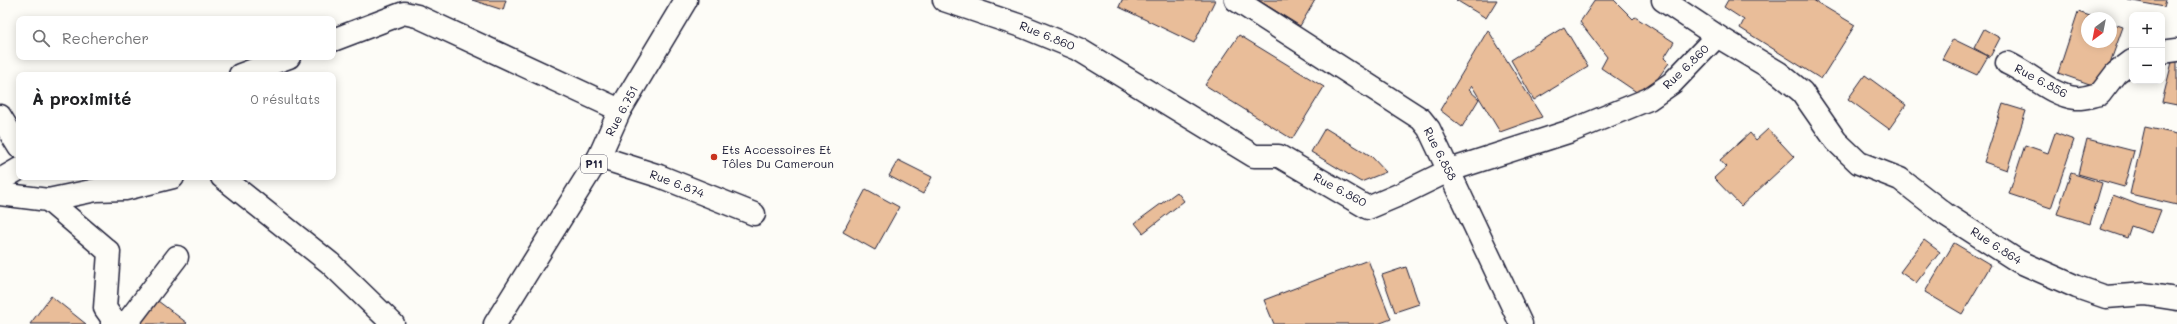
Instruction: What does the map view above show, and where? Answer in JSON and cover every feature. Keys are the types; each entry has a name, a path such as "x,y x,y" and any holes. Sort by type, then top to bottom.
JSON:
{"street":[{"name":"Rue 6.751","path":"495,324 599,157 620,110 686,0"},
{"name":"Rue 6.860","path":"944,0 1024,27 1078,49 1254,156 1279,156 1368,208 1450,170 1571,131 1650,99 1672,83 1717,36 1663,0"},
{"name":"Rue 6.858","path":"1236,0 1421,119 1429,129 1450,170 1461,198 1521,324"},
{"path":"336,38 399,6 417,16 620,110"},
{"name":"Rue 6.864","path":"1717,36 1779,73 1802,92 1836,140 1859,163 1900,179 1945,214 2018,261 2077,287 2106,297 2145,294 2177,299"},
{"path":"2165,52 2177,50"},
{"path":"248,72 281,60"},
{"name":"Rue 6.856","path":"2007,63 2023,70 2048,88 2076,98 2100,94 2116,73 2129,63"},
{"path":"0,116 16,142"},
{"name":"Rue 6.874","path":"599,157 659,176 754,214"},
{"path":"0,180 16,170"},
{"path":"0,194 48,200 96,190 125,189 161,180"},
{"path":"226,180 330,263 393,324"},
{"path":"48,200 109,252 105,308 112,318 112,324"},
{"path":"126,324 177,257"}],"building":[{"path":"472,0 506,0 503,10"},
{"path":"1122,0 1215,0 1194,43 1119,7"},
{"path":"1258,0 1315,0 1300,26"},
{"path":"1456,0 1497,0 1486,18"},
{"path":"1595,0 1614,0 1633,19 1635,17 1674,42 1664,58 1669,63 1658,78 1662,82 1638,93 1601,68 1607,57 1580,22"},
{"path":"1728,0 1813,0 1855,25 1821,79 1740,28 1744,20 1724,7"},
{"path":"2128,0 2166,0 2164,7"},
{"path":"2078,12 2081,13 2081,48 2115,48 2101,88 2058,73"},
{"path":"2117,25 2123,27 2117,44"},
{"path":"1564,27 1588,67 1534,100 1511,60"},
{"path":"1984,29 2000,38 1990,57 1974,48"},
{"path":"1488,30 1542,117 1500,132 1472,86 1469,90 1479,99 1462,127 1440,110"},
{"path":"1239,35 1324,87 1292,139 1205,85"},
{"path":"1953,39 1988,56 1977,75 1942,59"},
{"path":"2174,54 2177,55 2177,105 2162,102"},
{"path":"1865,75 1906,105 1889,129 1848,99"},
{"path":"2003,104 2026,111 2007,170 1984,162"},
{"path":"2145,127 2177,134 2177,205 2130,194"},
{"path":"1325,128 1371,156 1386,172 1361,182 1311,152"},
{"path":"1768,129 1794,157 1741,206 1714,178 1726,167 1720,160 1750,133 1756,140"},
{"path":"2055,133 2074,140 2051,208 2009,194 2025,145 2048,153"},
{"path":"2087,139 2134,151 2124,187 2078,174"},
{"path":"898,160 932,177 923,194 889,176"},
{"path":"2071,173 2102,183 2090,224 2057,214"},
{"path":"866,189 899,207 875,250 843,232"},
{"path":"1177,192 1184,201 1143,233 1135,223"},
{"path":"2113,195 2139,205 2161,210 2152,233 2131,226 2127,238 2101,229"},
{"path":"1924,240 1940,252 1916,283 1900,272"},
{"path":"1954,243 1991,265 1962,314 1925,292"},
{"path":"1368,260 1391,319 1378,324 1274,324 1264,300"},
{"path":"1406,267 1419,304 1395,312 1382,275"},
{"path":"51,296 86,324 30,324"},
{"path":"154,298 187,323 135,324"}],"place":[{"name":"Ets Accessoires Et Tôles Du Cameroun","path":"714,157"}]}
